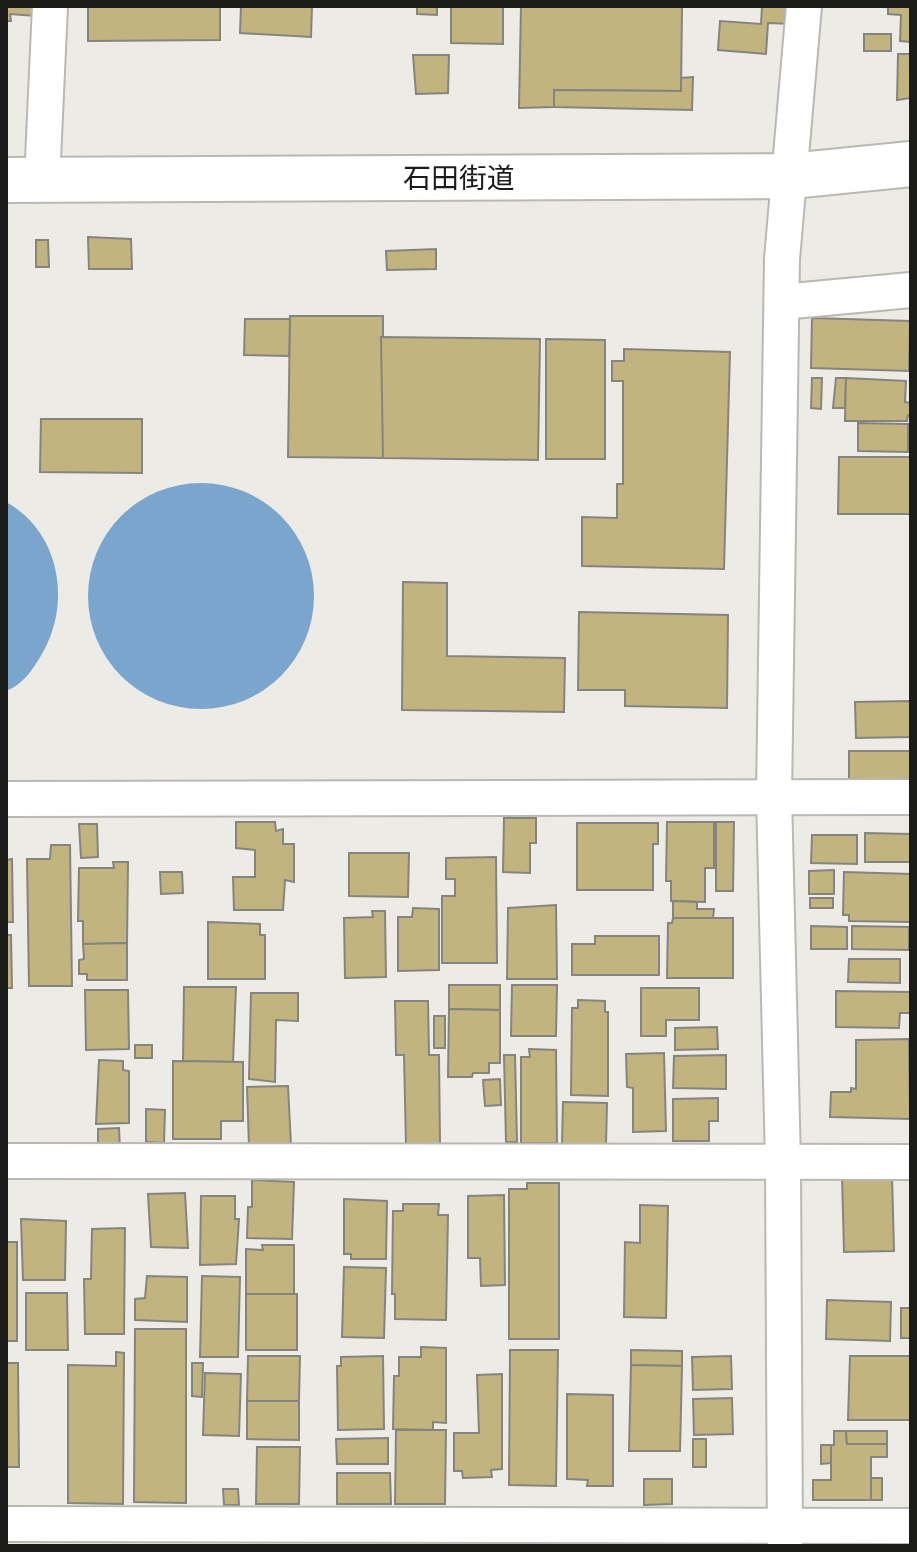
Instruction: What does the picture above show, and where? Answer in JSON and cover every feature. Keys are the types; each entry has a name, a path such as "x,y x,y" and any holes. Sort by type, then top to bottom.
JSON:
{"street":[{"path":"24,181 50,6"},
{"path":"785,1536 783,1162 774,796 782,259 804,6"},
{"name":"石田街道","path":"24,181 791,176 911,164"},
{"path":"782,302 911,290"},
{"path":"6,799 911,797"},
{"path":"6,1161 911,1162"},
{"path":"6,1524 329,1536 785,1536 911,1526"}],"water":[{"path":"201,483 244,492 264,502 281,516 295,533 305,553 314,596 305,639 295,659 281,676 264,690 244,700 201,709 158,700 138,690 121,676 107,659 97,639 88,596 97,553 107,533 121,516 138,502 158,492"},
{"path":"6,502 38,530 49,549 58,590 52,632 43,652 23,680 6,691"}],"building":[{"path":"6,6 35,6 35,16 10,14 11,21 6,21"},
{"path":"88,6 220,6 220,40 88,41"},
{"path":"241,6 312,6 311,37 240,33"},
{"path":"417,6 437,6 437,15 417,14"},
{"path":"451,6 503,6 503,44 451,43"},
{"path":"521,6 682,7 681,91 554,90 554,107 519,108"},
{"path":"762,6 793,6 792,24 768,23 766,54 718,50 720,21 761,24"},
{"path":"888,6 911,6 911,42 900,41 901,15 888,14"},
{"path":"864,34 891,34 891,51 864,51"},
{"path":"898,54 911,54 911,98 897,100"},
{"path":"413,55 449,55 448,93 416,94"},
{"path":"693,77 692,110 554,107 554,90 681,91 681,78"},
{"path":"88,237 131,239 132,269 89,269"},
{"path":"36,240 48,240 49,267 36,267"},
{"path":"436,249 436,269 387,270 386,251"},
{"path":"290,316 383,316 383,458 288,457"},
{"path":"812,318 910,321 909,371 811,368"},
{"path":"245,319 290,319 289,356 244,355"},
{"path":"381,337 540,339 538,460 383,458"},
{"path":"546,339 605,340 605,459 546,459"},
{"path":"624,349 730,352 724,569 582,566 582,517 617,518 617,484 623,484 623,381 612,381 612,361 624,361"},
{"path":"812,378 822,378 821,409 811,408"},
{"path":"836,378 846,378 845,408 833,408"},
{"path":"846,378 906,381 905,402 911,403 907,421 845,421"},
{"path":"41,419 142,419 142,473 40,472"},
{"path":"858,423 908,424 908,452 858,451"},
{"path":"839,457 911,457 911,514 838,514"},
{"path":"403,582 447,583 447,656 565,658 564,712 402,710"},
{"path":"579,612 728,615 727,708 625,706 625,690 578,690"},
{"path":"911,701 911,737 856,738 855,702"},
{"path":"849,751 911,751 911,786 849,786"},
{"path":"504,818 536,818 536,843 530,843 530,873 503,872"},
{"path":"236,822 275,822 276,831 283,829 283,844 294,844 294,882 285,880 283,910 234,910 233,877 255,877 255,850 236,848"},
{"path":"667,822 714,822 714,868 705,868 705,902 671,901 671,881 666,881"},
{"path":"716,822 734,822 733,891 716,891"},
{"path":"577,823 658,823 658,844 653,844 653,890 577,890"},
{"path":"79,824 97,824 98,857 81,858"},
{"path":"865,833 911,834 911,862 865,862"},
{"path":"812,835 857,835 857,864 811,863"},
{"path":"51,845 70,845 72,986 29,986 27,859 50,859"},
{"path":"349,853 409,853 408,897 349,896"},
{"path":"496,857 497,963 442,963 442,896 455,896 455,879 446,879 446,858"},
{"path":"12,859 13,922 6,922 6,860"},
{"path":"113,862 128,862 127,943 83,944 83,921 78,921 79,868 114,868"},
{"path":"834,870 834,894 809,894 809,871"},
{"path":"160,872 182,872 183,893 161,894"},
{"path":"844,872 911,874 910,922 849,921 849,915 843,915"},
{"path":"810,898 833,898 833,908 810,908"},
{"path":"673,901 697,902 697,909 714,909 713,918 673,918"},
{"path":"556,905 557,979 507,979 508,908"},
{"path":"413,908 439,909 439,970 398,971 398,917 412,917"},
{"path":"372,911 385,911 386,977 345,978 344,918 373,917"},
{"path":"673,918 733,918 733,978 667,978 668,923 672,923"},
{"path":"208,922 260,924 260,935 265,935 265,979 208,979"},
{"path":"811,926 847,927 847,949 811,949"},
{"path":"852,926 909,927 909,950 852,949"},
{"path":"6,935 11,935 12,988 6,988"},
{"path":"595,936 659,936 659,975 572,975 572,944 595,944"},
{"path":"127,943 127,980 87,980 87,974 79,974 79,960 84,959 83,944"},
{"path":"849,959 900,959 900,983 848,982"},
{"path":"449,985 500,985 500,1010 449,1009"},
{"path":"512,985 557,985 556,1036 511,1036"},
{"path":"184,987 236,987 233,1062 183,1061"},
{"path":"641,988 699,988 699,1020 666,1020 666,1036 641,1036"},
{"path":"85,990 128,990 129,1049 86,1050"},
{"path":"836,991 910,992 910,1013 900,1013 899,1028 836,1027"},
{"path":"251,993 298,993 298,1021 276,1020 275,1082 249,1079"},
{"path":"578,1000 605,1001 605,1012 608,1012 608,1096 571,1095 572,1008 578,1008"},
{"path":"395,1001 428,1001 429,1055 439,1055 440,1145 406,1146 404,1055 396,1055"},
{"path":"449,1009 500,1010 500,1063 489,1063 489,1073 448,1077"},
{"path":"434,1016 445,1016 445,1048 434,1048"},
{"path":"717,1027 718,1049 675,1050 675,1028"},
{"path":"909,1039 910,1119 830,1117 831,1092 856,1089 856,1040"},
{"path":"135,1045 152,1045 152,1058 135,1058"},
{"path":"529,1049 556,1050 557,1143 521,1143 521,1057 530,1057"},
{"path":"664,1053 666,1131 633,1132 633,1088 627,1087 626,1054"},
{"path":"504,1055 515,1055 517,1142 506,1142"},
{"path":"726,1055 726,1089 673,1088 674,1056"},
{"path":"99,1060 123,1061 123,1070 129,1071 129,1123 96,1124"},
{"path":"173,1061 243,1062 243,1121 221,1121 221,1139 173,1139"},
{"path":"500,1079 501,1105 485,1106 483,1080"},
{"path":"288,1086 291,1145 249,1146 247,1087"},
{"path":"718,1098 718,1121 709,1121 709,1141 673,1141 673,1099"},
{"path":"563,1102 607,1103 606,1145 562,1144"},
{"path":"146,1109 165,1110 164,1143 146,1142"},
{"path":"119,1128 120,1151 98,1152 98,1129"},
{"path":"842,1175 892,1175 894,1251 844,1252"},
{"path":"252,1180 294,1182 292,1239 247,1238"},
{"path":"527,1183 559,1183 559,1339 509,1339 509,1189 527,1189"},
{"path":"185,1193 188,1248 151,1247 148,1194"},
{"path":"504,1195 505,1285 481,1286 480,1258 468,1258 468,1196"},
{"path":"201,1196 235,1196 235,1219 239,1219 236,1264 200,1265"},
{"path":"344,1199 387,1201 386,1259 351,1259 351,1254 344,1254"},
{"path":"403,1204 439,1204 438,1215 448,1215 446,1320 395,1319 395,1294 392,1294 393,1211 403,1211"},
{"path":"640,1205 668,1206 666,1318 624,1317 625,1242 640,1243"},
{"path":"21,1219 66,1221 65,1280 23,1280"},
{"path":"125,1228 124,1334 85,1334 84,1279 91,1279 92,1229"},
{"path":"6,1242 17,1242 17,1341 6,1341"},
{"path":"262,1245 294,1245 294,1294 246,1294 246,1249 263,1250"},
{"path":"344,1267 386,1268 384,1338 342,1337"},
{"path":"147,1276 187,1277 187,1322 135,1320 135,1299 145,1298"},
{"path":"202,1276 240,1277 238,1357 200,1357"},
{"path":"26,1293 67,1293 68,1350 26,1350"},
{"path":"246,1294 297,1294 297,1350 246,1350"},
{"path":"827,1300 891,1302 890,1341 826,1339"},
{"path":"901,1308 911,1308 911,1338 901,1338"},
{"path":"135,1329 186,1329 186,1503 134,1502"},
{"path":"421,1347 446,1348 446,1423 433,1422 433,1430 393,1429 394,1376 399,1376 399,1357 421,1357"},
{"path":"510,1350 558,1350 556,1486 509,1485"},
{"path":"631,1350 682,1351 682,1366 631,1365"},
{"path":"116,1352 124,1353 123,1504 68,1503 68,1365 116,1366"},
{"path":"248,1356 300,1356 299,1401 247,1401"},
{"path":"383,1356 384,1429 338,1430 337,1366 341,1366 341,1357"},
{"path":"731,1356 732,1389 693,1390 692,1357"},
{"path":"850,1356 911,1356 911,1420 848,1420"},
{"path":"6,1363 18,1363 19,1467 6,1467"},
{"path":"192,1363 203,1363 202,1397 192,1396"},
{"path":"631,1365 682,1366 680,1451 629,1451"},
{"path":"205,1373 241,1374 239,1436 203,1435"},
{"path":"502,1374 502,1469 491,1470 492,1477 463,1478 462,1471 454,1471 454,1433 479,1433 477,1375"},
{"path":"567,1394 613,1395 613,1486 587,1486 588,1480 567,1479"},
{"path":"732,1398 733,1434 694,1435 693,1399"},
{"path":"247,1401 299,1401 299,1440 247,1439"},
{"path":"396,1430 446,1430 445,1504 395,1504"},
{"path":"834,1431 846,1431 847,1444 887,1444 887,1457 871,1457 871,1500 813,1500 813,1480 831,1480"},
{"path":"846,1431 887,1431 887,1444 847,1444"},
{"path":"388,1438 388,1464 337,1464 336,1439"},
{"path":"693,1439 706,1439 706,1467 693,1467"},
{"path":"821,1445 831,1445 831,1463 821,1464"},
{"path":"257,1447 300,1447 299,1504 256,1504"},
{"path":"337,1473 390,1473 391,1504 337,1504"},
{"path":"871,1478 882,1478 882,1500 871,1500"},
{"path":"644,1479 672,1479 672,1504 644,1505"},
{"path":"223,1489 238,1489 239,1505 224,1505"}]}
